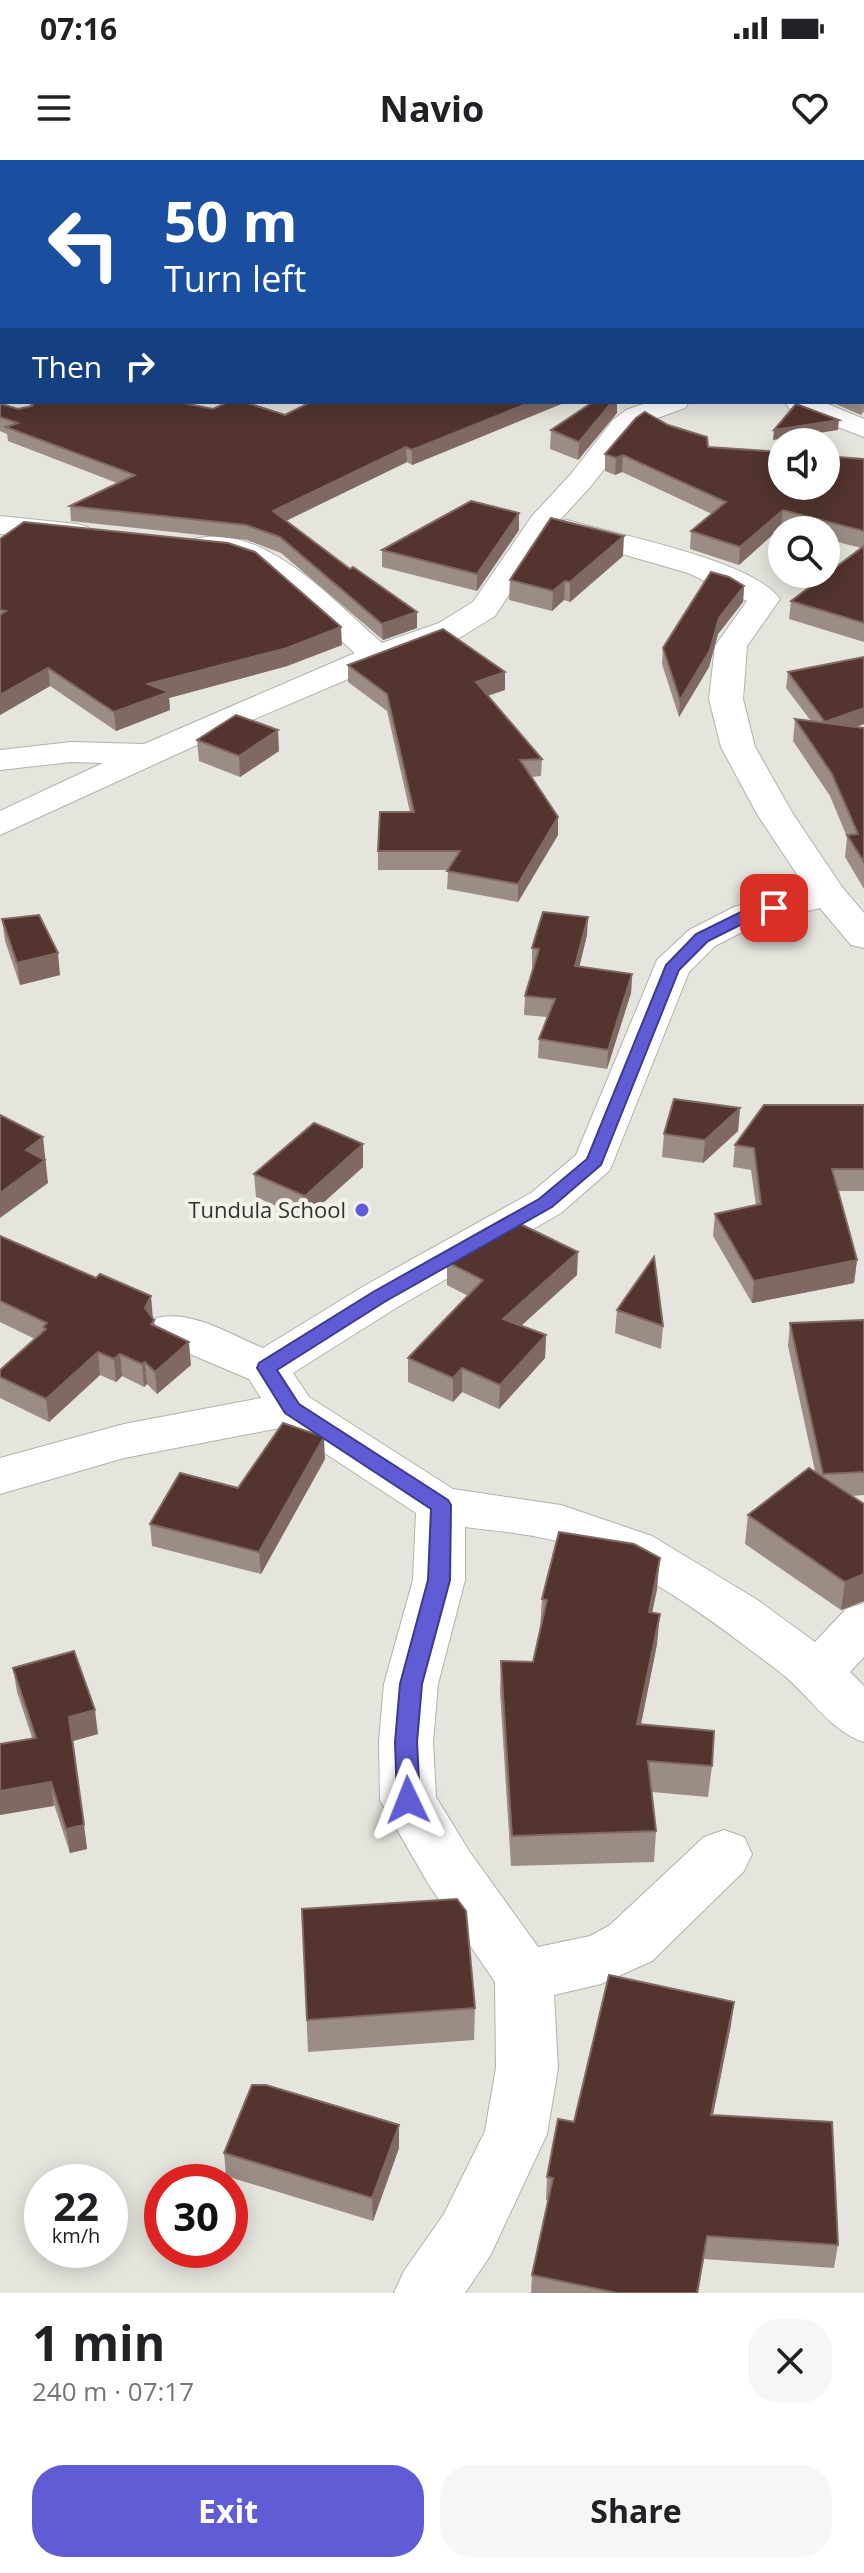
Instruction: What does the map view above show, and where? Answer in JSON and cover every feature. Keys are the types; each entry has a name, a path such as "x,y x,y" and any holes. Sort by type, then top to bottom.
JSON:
{"street":[{"path":"0,824 146,755 377,655 450,630 484,609 542,522 581,480 623,426 636,416 669,404"},
{"path":"804,404 864,429"},
{"path":"542,522 704,570 750,586 764,599 731,646 726,699 738,747 775,814 828,894 864,937"},
{"path":"0,525 105,535"},
{"path":"180,542 235,549 268,561 377,655"},
{"path":"0,760 71,752 146,755"},
{"path":"266,1368 380,1297 546,1203 595,1161 671,968 702,938 747,915 828,894"},
{"path":"173,1329 266,1368 292,1409 441,1505 561,1523 634,1549 738,1613 818,1673 864,1721"},
{"path":"0,1476 124,1441 292,1409"},
{"path":"427,2293 467,2235 516,2134 527,2068 524,1976 449,1868 408,1800 406,1742 411,1684 439,1580 441,1505"},
{"path":"818,1673 864,1623"},
{"path":"524,1976 601,1959 631,1943 724,1854"}],"building":[{"path":"2,404 18,409 32,406 188,404 213,409 224,404 250,404 285,415 307,404 526,404 412,450 406,447 273,511 350,569 353,567 417,612 382,624 280,537 246,525 70,506 135,475 6,427 18,423 0,417"},
{"path":"590,404 610,404 579,442 551,430"},
{"path":"796,404 839,420 787,428 776,428"},
{"path":"645,412 668,425 707,437 708,447 768,451 768,500 840,500 840,457 864,459 864,531 840,525 840,516 806,516 783,510 776,516 768,516 768,523 740,547 691,531 726,502 623,455 616,458 605,454"},
{"path":"471,501 519,513 477,574 382,550"},
{"path":"551,518 624,536 570,582 565,581 553,591 510,580"},
{"path":"24,522 228,543 255,552 341,627 287,648 148,684 169,692 114,712 48,668 0,695 0,615 6,611 0,610 0,539"},
{"path":"864,546 864,623 791,601 808,588 840,588 840,564"},
{"path":"711,572 729,577 744,586 719,618 710,650 680,700 663,648"},
{"path":"443,629 505,672 476,682 542,759 520,760 558,817 518,884 447,871 460,851 378,851 380,812 414,812 387,694 348,665"},
{"path":"864,657 864,708 825,722 788,672"},
{"path":"236,715 278,730 239,756 197,740"},
{"path":"795,719 864,728 864,862 847,835 858,834 832,774"},
{"path":"543,912 588,917 575,966 632,974 608,1050 539,1039 555,999 525,996 539,949 532,948"},
{"path":"39,915 58,953 17,963 2,919"},
{"path":"674,1099 740,1108 705,1140 664,1134"},
{"path":"764,1105 864,1105 864,1169 832,1169 857,1260 754,1281 715,1214 761,1204 754,1148 735,1145"},
{"path":"0,1115 43,1137 26,1150 45,1160 0,1193"},
{"path":"314,1123 363,1144 305,1196 254,1174"},
{"path":"514,1221 578,1252 503,1319 546,1335 500,1385 462,1368 453,1378 408,1358 483,1280 447,1262"},
{"path":"0,1236 96,1278 100,1274 151,1296 145,1308 154,1320 151,1324 189,1342 155,1372 145,1362 142,1364 120,1354 114,1359 98,1352 46,1399 0,1377 0,1370 46,1329 43,1327 47,1323 0,1301"},
{"path":"654,1257 663,1326 617,1310"},
{"path":"864,1320 864,1472 823,1474 790,1323"},
{"path":"283,1423 324,1437 259,1552 150,1524 180,1473 238,1488"},
{"path":"809,1468 864,1504 864,1574 845,1582 748,1515"},
{"path":"559,1532 634,1544 660,1558 649,1612 660,1614 637,1724 714,1731 712,1766 648,1761 656,1831 512,1836 501,1661 533,1662 547,1600 542,1599"},
{"path":"74,1651 95,1710 69,1717 84,1825 66,1829 51,1782 0,1791 0,1744 36,1738 13,1668"},
{"path":"457,1899 466,1911 475,2008 307,2020 302,1909"},
{"path":"609,1975 734,2002 711,2115 832,2122 838,2245 707,2236 697,2293 617,2293 532,2275 553,2178 547,2177 558,2119 574,2122"},
{"path":"252,2085 266,2085 399,2125 372,2198 224,2153"}],"place":[{"name":"Tundula School","path":"362,1210"}],"route":[{"path":"408,1800 406,1742 411,1684 439,1580 441,1505 292,1409 266,1368 485,1235 546,1203 595,1161 671,968 702,938 747,915 774,908"}]}
